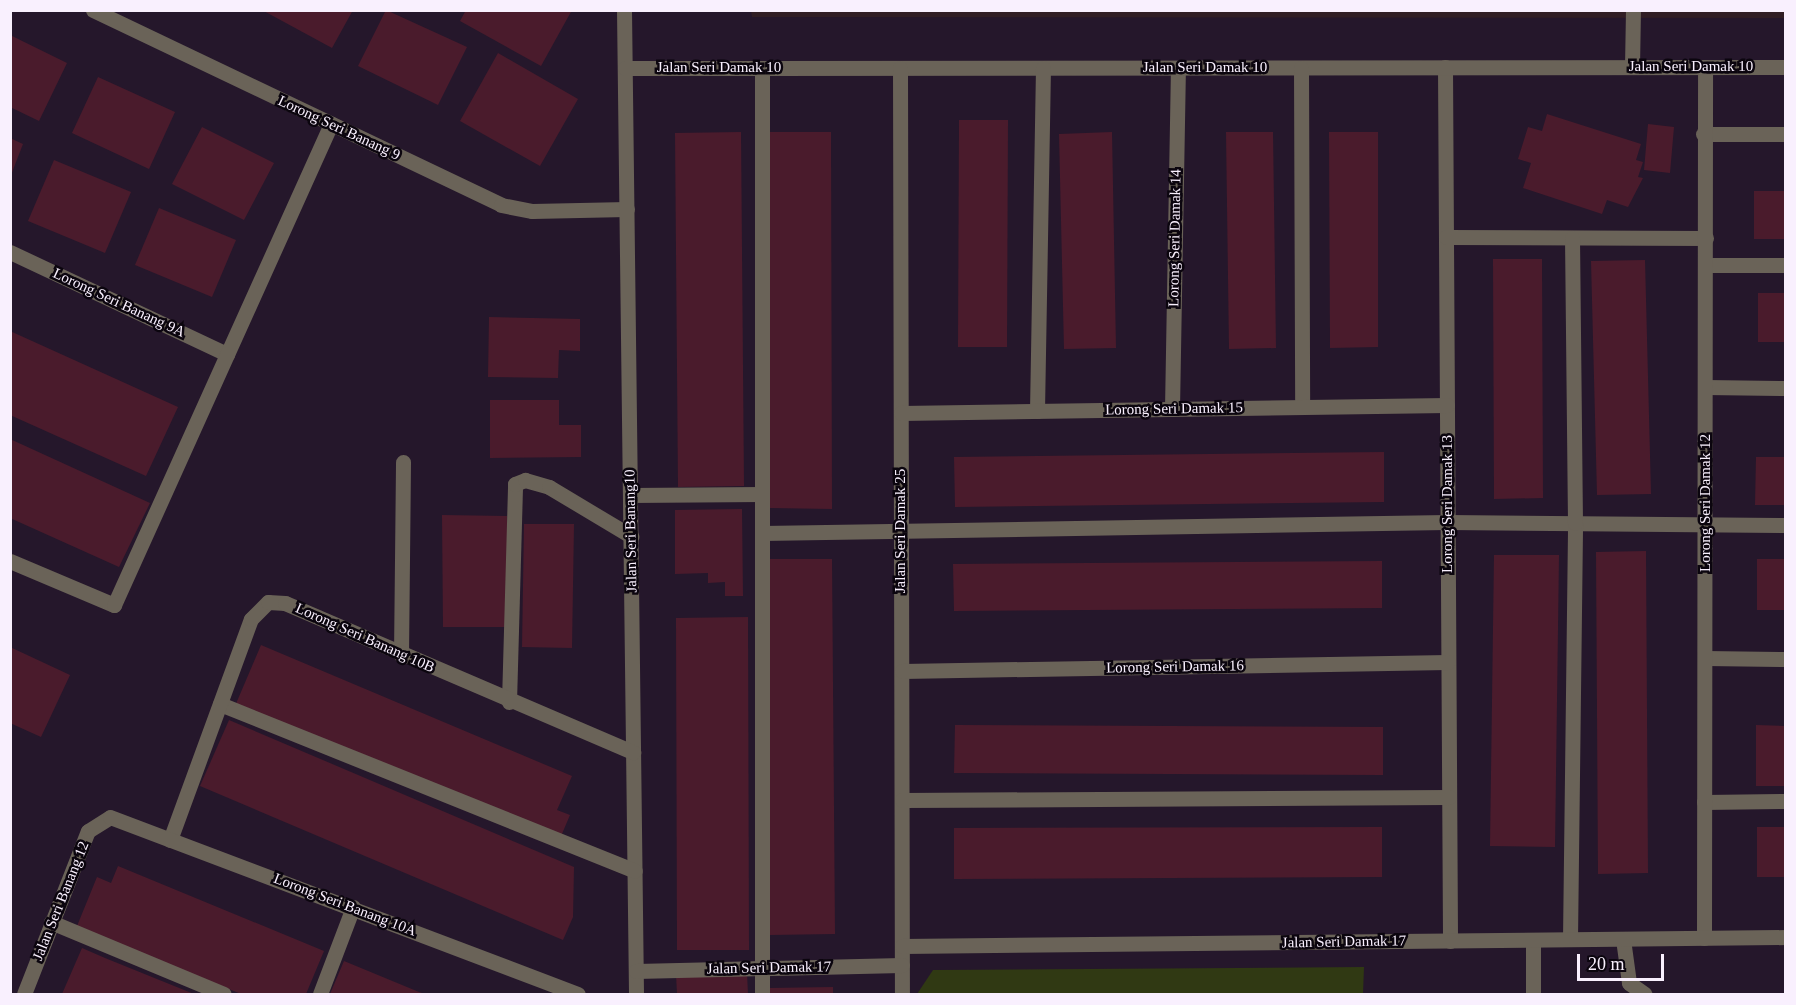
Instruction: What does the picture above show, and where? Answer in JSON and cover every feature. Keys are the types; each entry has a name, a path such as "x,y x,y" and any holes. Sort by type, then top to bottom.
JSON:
{"street":[{"name":"Lorong Seri Banang 9","path":"93,10 501,205 532,211 627,209"},
{"name":"Jalan Seri Banang10","path":"624,10 636,994"},
{"path":"1632,67 1633,10"},
{"name":"Lorong Seri Damak 13","path":"1445,67 1450,941"},
{"name":"Lorong Seri Damak 12","path":"1704,938 1708,524 1705,387 1707,265 1703,135 1705,67"},
{"name":"Jalan Seri Damak 10","path":"625,68 1785,67"},
{"path":"762,68 762,994"},
{"name":"Jalan Seri Damak 25","path":"900,68 902,994"},
{"path":"1037,411 1043,68"},
{"name":"Lorong Seri Damak 14","path":"1172,409 1178,68"},
{"path":"1301,68 1302,407"},
{"path":"10,561 114,605 331,124"},
{"path":"1703,135 1785,134"},
{"path":"1446,237 1706,238"},
{"path":"1570,939 1575,523 1572,238"},
{"name":"Lorong Seri Banang 9A","path":"10,252 227,354"},
{"path":"1707,265 1785,265"},
{"path":"1705,387 1785,388"},
{"name":"Lorong Seri Damak 15","path":"901,413 1447,405"},
{"path":"401,655 404,462"},
{"path":"509,702 515,484 525,480 549,487 631,536"},
{"path":"630,495 762,494"},
{"path":"762,533 1448,522 1785,525"},
{"name":"Lorong Seri Banang 10B","path":"170,840 250,619 268,602 285,603 509,702 633,752"},
{"path":"1705,658 1785,659"},
{"name":"Lorong Seri Damak 16","path":"902,671 1448,662"},
{"path":"220,705 635,871"},
{"path":"902,800 1449,797"},
{"path":"1704,802 1785,801"},
{"name":"Lorong Seri Banang 10A","path":"110,817 578,994"},
{"name":"Jalan Seri Banang 12","path":"24,994 88,831 110,817"},
{"path":"320,994 353,907"},
{"path":"51,922 224,994"},
{"name":"Jalan Seri Damak 17","path":"902,946 1785,937"},
{"path":"1623,939 1629,983 1645,994"},
{"path":"1533,940 1533,994"},
{"name":"Jalan Seri Damak 17","path":"636,971 902,965"}],"shaded area":[{"path":"1785,10 1786,18 752,17 751,11"}],"green space":[{"path":"1364,967 1363,994 917,994 933,970"}],"building":[{"path":"262,10 353,10 332,48"},
{"path":"386,10 467,47 438,105 358,66"},
{"path":"466,10 572,10 541,66 460,21"},
{"path":"10,35 67,63 39,121 10,107"},
{"path":"498,53 578,99 540,166 460,121"},
{"path":"98,77 175,112 149,169 72,133"},
{"path":"1547,114 1641,144 1636,160 1643,162 1638,177 1643,178 1628,207 1607,200 1602,214 1523,188 1531,163 1518,159 1528,127 1542,131"},
{"path":"959,120 1008,120 1007,347 958,347"},
{"path":"1648,124 1674,127 1670,173 1644,170"},
{"path":"202,127 274,163 244,220 172,184"},
{"path":"741,132 744,486 678,487 675,133"},
{"path":"769,132 831,132 832,509 770,508"},
{"path":"1112,132 1116,348 1064,349 1059,134"},
{"path":"1226,132 1273,132 1276,348 1229,349"},
{"path":"1329,132 1378,132 1378,347 1330,348"},
{"path":"10,138 23,144 11,175 10,175"},
{"path":"54,160 131,192 105,253 28,221"},
{"path":"1754,191 1785,191 1785,239 1754,239"},
{"path":"159,208 236,240 212,297 135,265"},
{"path":"1493,259 1542,259 1543,498 1494,499"},
{"path":"1645,260 1651,494 1597,495 1591,261"},
{"path":"1758,293 1785,293 1785,342 1758,342"},
{"path":"489,317 580,319 580,351 559,350 558,378 488,377"},
{"path":"10,331 178,407 146,476 10,415"},
{"path":"490,400 559,400 559,425 581,425 581,457 490,458"},
{"path":"10,439 150,503 119,567 10,518"},
{"path":"1384,452 1384,502 955,507 954,457"},
{"path":"1756,457 1785,457 1785,505 1755,505"},
{"path":"742,509 743,596 725,596 725,582 708,583 708,573 675,574 675,510"},
{"path":"442,515 507,516 507,627 443,627"},
{"path":"524,524 574,524 572,648 522,647"},
{"path":"1646,551 1648,873 1598,874 1596,552"},
{"path":"1494,555 1559,555 1555,847 1490,846"},
{"path":"767,559 832,559 835,934 770,935"},
{"path":"1757,559 1785,559 1785,610 1757,610"},
{"path":"1382,561 1382,608 954,611 953,564"},
{"path":"748,617 749,950 677,950 676,618"},
{"path":"261,645 572,776 557,810 570,815 559,841 235,706"},
{"path":"10,647 70,675 41,737 10,723"},
{"path":"229,720 574,867 573,917 563,940 200,786"},
{"path":"955,725 1383,727 1383,775 954,773"},
{"path":"1756,725 1785,726 1785,786 1756,786"},
{"path":"1382,827 1382,877 954,879 954,828"},
{"path":"1757,827 1785,827 1785,877 1757,877"},
{"path":"118,866 324,951 306,994 241,994 77,926 97,877 111,883"},
{"path":"82,948 105,958 194,994 62,994"},
{"path":"344,961 419,992 425,994 330,994"},
{"path":"747,973 748,994 677,994 676,974"},
{"path":"833,987 833,994 769,994 769,988"}]}
